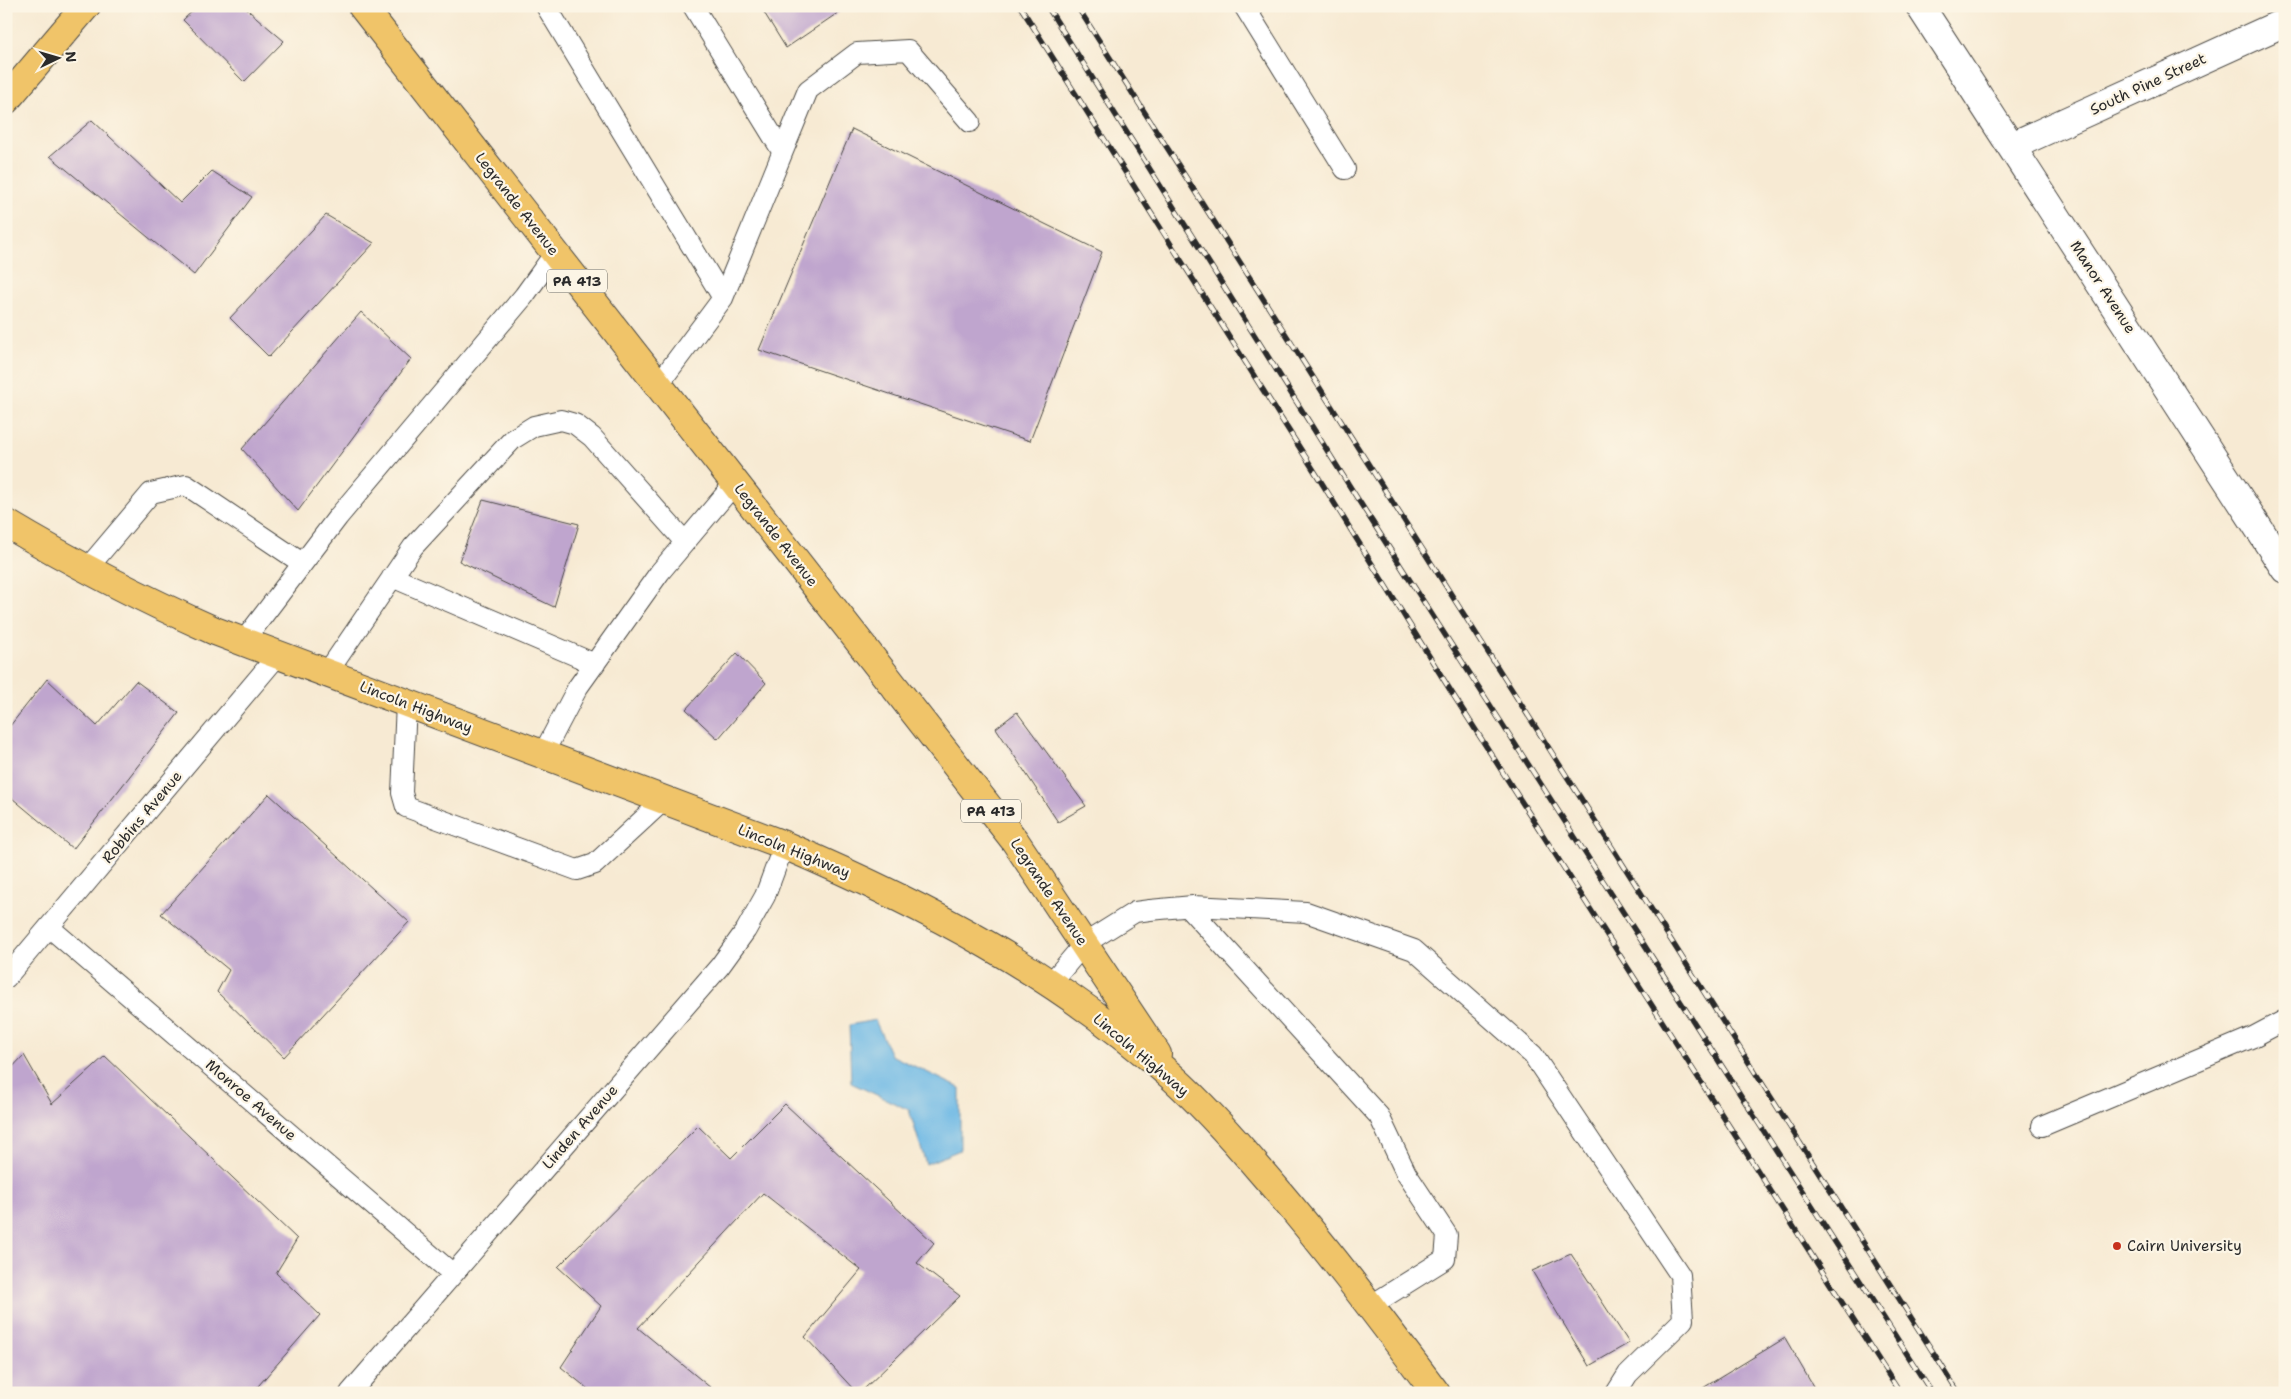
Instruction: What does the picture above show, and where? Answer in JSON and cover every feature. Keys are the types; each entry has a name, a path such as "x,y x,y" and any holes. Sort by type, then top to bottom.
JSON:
{"main road":[{"path":"6,100 86,6"},
{"name":"Legrande Avenue","path":"362,6 1015,841 1172,1077"},
{"name":"Lincoln Highway","path":"6,524 86,570 143,599 243,642 784,845 872,883 957,927 1050,984 1109,1025 1172,1077 1236,1143 1282,1195 1436,1393"}],"street":[{"name":"Manor Avenue","path":"1920,6 2285,569"},
{"name":"South Pine Street","path":"2012,146 2285,22"}],"lane":[{"path":"546,6 723,298"},
{"path":"693,6 782,151"},
{"path":"1244,6 1345,169"},
{"path":"658,385 723,298 808,90 857,53 908,50 970,122"},
{"path":"243,642 338,517 524,296 555,254"},
{"path":"327,673 413,547 513,440 534,426 562,420 575,424 592,437 685,542"},
{"path":"543,754 578,688 660,572 735,483"},
{"path":"86,570 151,493 186,485 302,563"},
{"path":"392,577 595,664"},
{"name":"Robbins Avenue","path":"6,978 278,655"},
{"path":"406,703 402,793 406,807 577,870 595,864 664,800"},
{"name":"Linden Avenue","path":"350,1393 720,966 746,930 766,896 784,845"},
{"path":"1188,907 1379,1116 1406,1173 1447,1235 1445,1259 1370,1306"},
{"path":"1050,984 1084,944 1135,912 1188,907 1306,912 1414,950 1533,1055 1680,1275 1683,1320 1628,1374 1616,1393"},
{"name":"Monroe Avenue","path":"49,927 454,1274"},
{"path":"2042,1126 2253,1037 2285,1020"}],"water":[{"path":"875,1020 891,1055 960,1088 960,1150 926,1164 909,1110 851,1083 849,1025"}],"building":[{"path":"198,6 243,6 284,41 244,82 183,20"},
{"path":"760,6 848,6 786,48"},
{"path":"92,120 180,203 212,171 252,197 194,275 50,156"},
{"path":"852,129 1102,252 1030,441 759,350"},
{"path":"326,215 374,243 269,357 230,318"},
{"path":"361,312 411,359 298,511 242,449"},
{"path":"483,500 579,524 554,607 459,561"},
{"path":"737,653 766,683 718,739 686,709"},
{"path":"47,679 97,726 136,681 179,713 73,849 6,793 6,731"},
{"path":"1017,712 1086,806 1058,822 996,728"},
{"path":"269,794 409,922 284,1057 217,992 229,970 161,914"},
{"path":"24,1055 52,1104 105,1056 297,1239 276,1273 320,1315 252,1393 6,1393 6,1074"},
{"path":"785,1104 934,1243 917,1263 960,1296 860,1393 857,1393 805,1337 861,1270 763,1193 638,1328 717,1393 593,1393 561,1367 601,1306 558,1267 698,1126 731,1158"},
{"path":"1571,1254 1629,1343 1589,1366 1532,1271"},
{"path":"1785,1338 1817,1393 1707,1393 1703,1388"}],"railway":[{"path":"1020,6 1315,472 1452,693 1900,1393"},
{"path":"1047,6 1359,501 1932,1393"},
{"path":"1077,6 1959,1393"}],"place":[{"name":"Cairn University","path":"2117,1246"}]}
